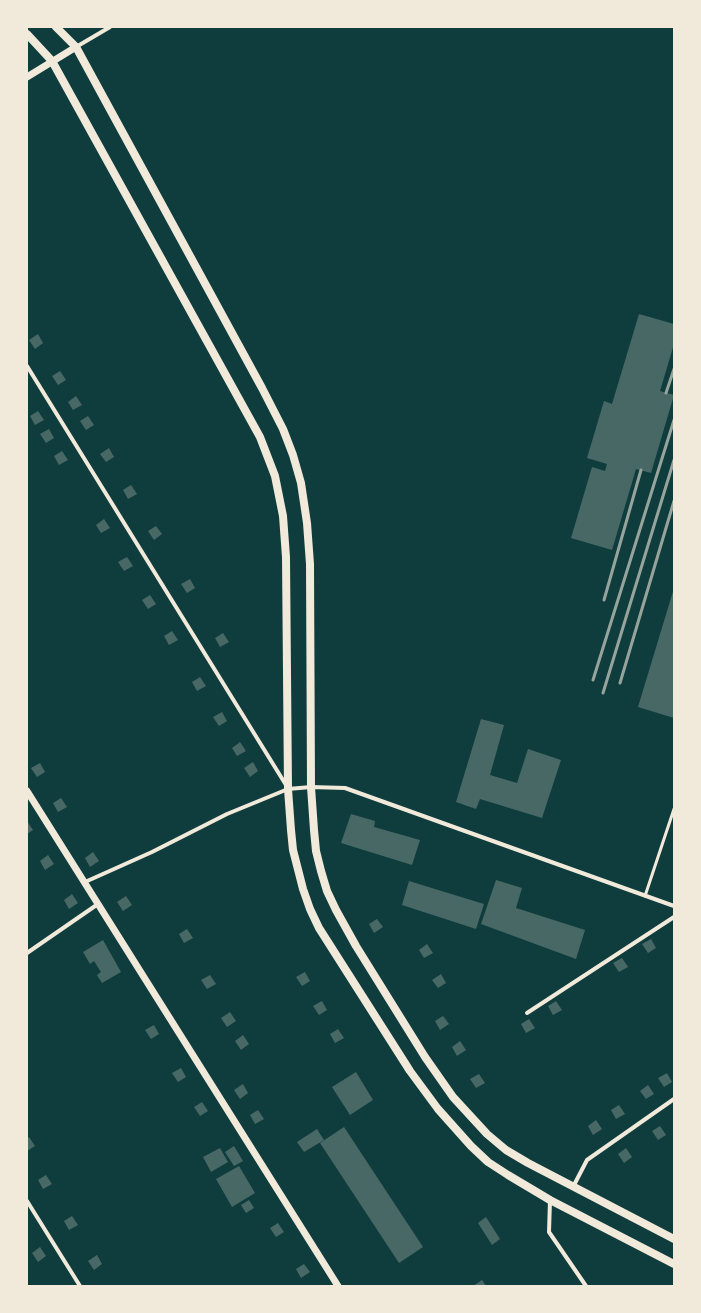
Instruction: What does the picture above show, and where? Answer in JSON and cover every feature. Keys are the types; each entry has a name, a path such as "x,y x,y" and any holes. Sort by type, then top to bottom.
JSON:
{"main road":[{"path":"56,27 76,47 262,388 283,429 293,455 301,483 306,517 309,558 311,787 316,851 327,891 336,910 356,946 425,1057 453,1097 487,1134 506,1150 528,1163 674,1239"},
{"path":"27,34 52,61 256,430 275,476 283,516 286,557 288,789 290,830 297,869 310,909 329,945 410,1071 438,1109 471,1146 488,1162 508,1176 550,1200 674,1264"}],"street":[{"path":"27,76 110,27"},
{"path":"27,366 288,789"},
{"path":"85,882 152,852 227,814 288,789 311,787 345,788 674,906"},
{"path":"27,791 338,1286"},
{"path":"27,953 99,904"},
{"path":"527,1013 674,917"},
{"path":"573,1187 587,1160 674,1099"},
{"path":"550,1200 549,1232 586,1286"},
{"path":"27,1201 80,1286"}],"lane":[{"path":"645,896 674,809"}],"building":[{"path":"639,314 674,324 674,344 660,391 674,395 651,473 636,469 612,550 571,538 592,467 605,471 607,464 587,458 604,401 612,404"},
{"path":"38,334 43,343 35,349 29,340"},
{"path":"60,371 66,380 58,385 52,376"},
{"path":"76,396 82,405 73,410 68,402"},
{"path":"38,411 44,420 35,425 30,416"},
{"path":"88,416 94,425 86,430 80,421"},
{"path":"49,429 54,438 46,443 40,434"},
{"path":"109,448 114,457 106,462 100,454"},
{"path":"62,451 68,460 59,465 54,456"},
{"path":"131,485 137,494 128,499 123,490"},
{"path":"104,519 110,528 101,533 96,525"},
{"path":"156,526 162,534 154,540 148,531"},
{"path":"127,557 133,566 124,571 118,562"},
{"path":"190,579 195,588 187,593 181,584"},
{"path":"674,588 674,718 638,707"},
{"path":"150,595 156,604 148,609 142,600"},
{"path":"172,631 178,640 169,645 164,636"},
{"path":"223,633 229,642 220,647 215,638"},
{"path":"200,677 206,686 197,691 192,682"},
{"path":"222,712 227,721 219,726 213,717"},
{"path":"481,719 504,725 490,775 517,783 528,749 561,760 542,818 480,799 476,809 456,802"},
{"path":"240,742 246,751 237,756 232,748"},
{"path":"253,762 258,771 250,777 244,768"},
{"path":"40,763 45,772 37,777 31,768"},
{"path":"61,798 67,807 58,812 53,803"},
{"path":"351,814 375,821 374,827 420,840 412,865 341,843"},
{"path":"27,821 33,830 27,834"},
{"path":"93,852 99,861 90,867 85,858"},
{"path":"48,855 54,864 45,870 40,861"},
{"path":"496,880 522,888 516,908 585,930 576,959 481,924"},
{"path":"409,881 484,904 476,929 402,905"},
{"path":"72,894 78,903 69,909 64,900"},
{"path":"126,896 132,905 123,911 117,902"},
{"path":"377,919 383,927 374,933 369,924"},
{"path":"187,929 193,938 184,943 179,934"},
{"path":"651,939 656,948 648,953 642,944"},
{"path":"103,940 121,972 102,983 97,975 101,972 94,961 90,964 83,952"},
{"path":"427,944 433,953 424,958 419,950"},
{"path":"622,958 628,967 619,972 613,963"},
{"path":"305,972 310,981 302,986 296,977"},
{"path":"441,974 446,983 438,988 432,980"},
{"path":"210,975 216,984 207,989 201,980"},
{"path":"322,1001 327,1010 319,1015 313,1006"},
{"path":"556,1001 562,1010 553,1015 548,1006"},
{"path":"230,1012 236,1021 227,1027 221,1018"},
{"path":"443,1016 449,1024 440,1030 435,1021"},
{"path":"529,1019 535,1028 526,1033 521,1024"},
{"path":"154,1025 159,1034 151,1039 145,1030"},
{"path":"338,1029 344,1038 335,1043 330,1034"},
{"path":"243,1035 249,1044 241,1050 235,1041"},
{"path":"460,1041 466,1050 457,1056 452,1047"},
{"path":"181,1068 186,1077 178,1082 172,1073"},
{"path":"356,1072 373,1100 350,1115 332,1087"},
{"path":"667,1073 672,1082 664,1087 658,1078"},
{"path":"479,1074 485,1083 476,1088 470,1079"},
{"path":"243,1084 248,1093 240,1099 234,1090"},
{"path":"648,1085 654,1094 646,1099 640,1091"},
{"path":"202,1102 208,1111 200,1116 194,1107"},
{"path":"619,1105 625,1114 616,1119 611,1110"},
{"path":"258,1110 264,1119 255,1124 250,1115"},
{"path":"596,1120 602,1129 593,1135 588,1126"},
{"path":"660,1126 666,1135 658,1140 652,1131"},
{"path":"344,1127 423,1247 399,1263 320,1143"},
{"path":"317,1129 324,1140 304,1152 297,1142"},
{"path":"29,1137 35,1146 27,1151 27,1139"},
{"path":"234,1146 243,1161 234,1166 225,1152"},
{"path":"220,1148 228,1162 211,1172 203,1157"},
{"path":"626,1148 632,1157 624,1163 618,1154"},
{"path":"239,1166 255,1193 232,1207 216,1179"},
{"path":"46,1175 52,1184 43,1189 38,1180"},
{"path":"249,1200 254,1208 246,1213 241,1205"},
{"path":"72,1216 78,1225 69,1230 64,1221"},
{"path":"486,1217 500,1239 492,1245 478,1223"},
{"path":"278,1223 284,1232 276,1237 270,1228"},
{"path":"40,1247 46,1256 38,1262 32,1253"},
{"path":"97,1255 102,1264 94,1270 88,1261"},
{"path":"304,1264 310,1272 301,1278 296,1269"},
{"path":"482,1280 486,1286 473,1286"}],"railway":[{"path":"666,393 674,369"},
{"path":"593,680 674,420"},
{"path":"603,693 674,460"},
{"path":"604,600 641,470"},
{"path":"620,683 674,501"}]}
